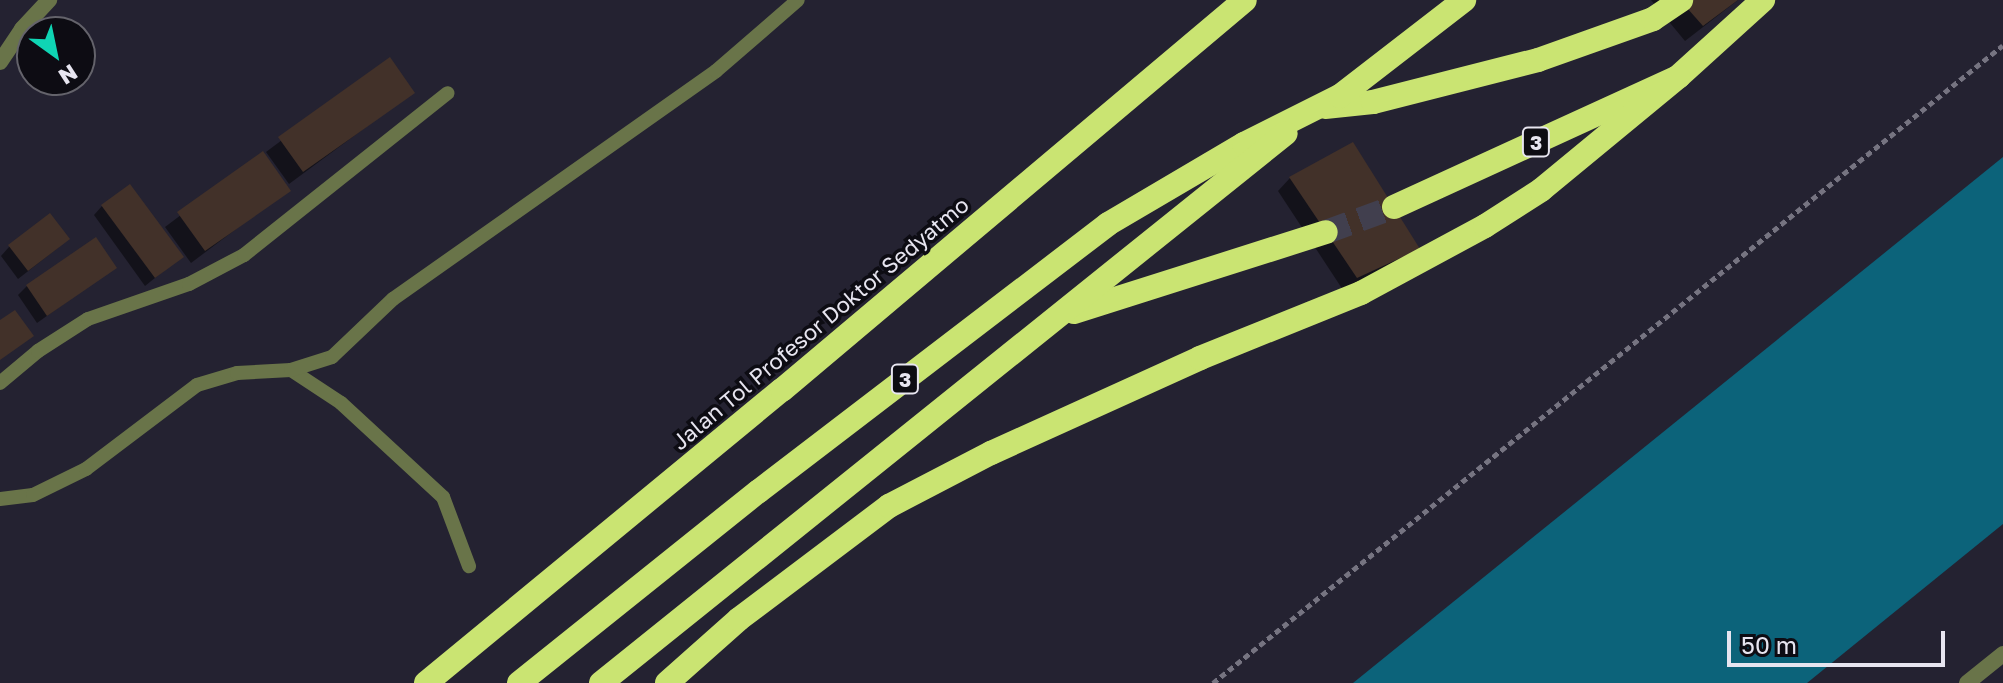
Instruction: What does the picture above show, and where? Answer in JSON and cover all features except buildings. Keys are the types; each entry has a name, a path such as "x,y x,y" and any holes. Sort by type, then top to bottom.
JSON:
{"highway":[{"name":"Jalan Tol Profesor Doktor Sedyatmo","path":"426,683 770,400 1245,0"},
{"name":"3","path":"519,683 759,491 1108,224 1232,150 1340,96 1464,0"},
{"path":"1315,108 1373,102 1538,60 1653,19 1681,0"},
{"name":"3","path":"1394,207 1678,77 1763,0"},
{"path":"667,683 739,619 889,506 991,453 1160,376 1361,293 1485,226 1541,190 1678,77"},
{"name":"3","path":"601,683 1060,317 1315,108"},
{"name":"3","path":"1060,317 1326,232"}],"street":[{"path":"0,62 22,29 49,0"},
{"path":"1967,683 2003,654"}],"lane":[{"path":"0,499 33,495 86,469 197,385 237,373 291,370 332,357 393,299 716,71 798,0"},
{"path":"0,383 38,351 88,319 189,284 244,255 448,93"},
{"path":"291,370 341,403 443,497 469,566"}],"path":[{"path":"1213,683 2003,45"}],"water":[{"path":"2003,157 2003,524 1807,683 1353,683"}],"tunnel":[{"path":"1326,232 1394,207"}]}
